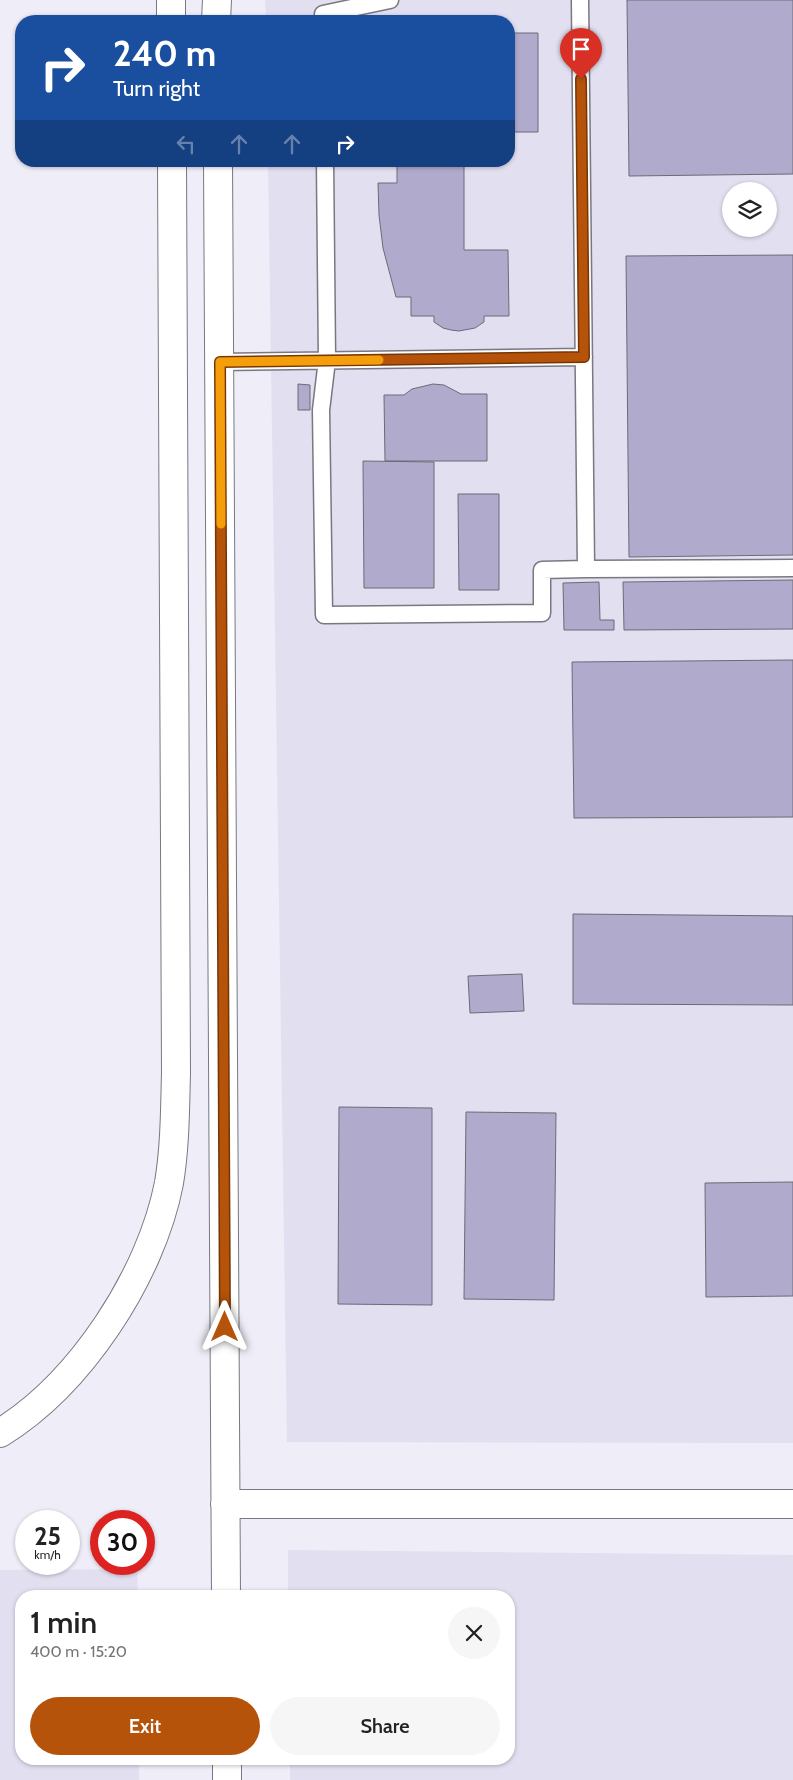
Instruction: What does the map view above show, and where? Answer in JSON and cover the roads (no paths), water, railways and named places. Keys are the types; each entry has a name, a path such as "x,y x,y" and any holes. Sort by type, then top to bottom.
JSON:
{"street":[{"path":"171,0 171,15"},
{"path":"216,15 217,0"},
{"path":"0,1433 11,1427 54,1390 82,1359 115,1314 139,1271 157,1228 168,1184 175,1141 172,167"},
{"path":"218,167 226,1590"},
{"path":"226,1504 793,1504"},
{"path":"227,1765 227,1780"}],"lane":[{"path":"323,15 390,0"},
{"path":"580,0 586,569"},
{"path":"325,167 327,360 322,410 324,614 542,613 542,570 793,568"},
{"path":"220,362 584,357"}]}
